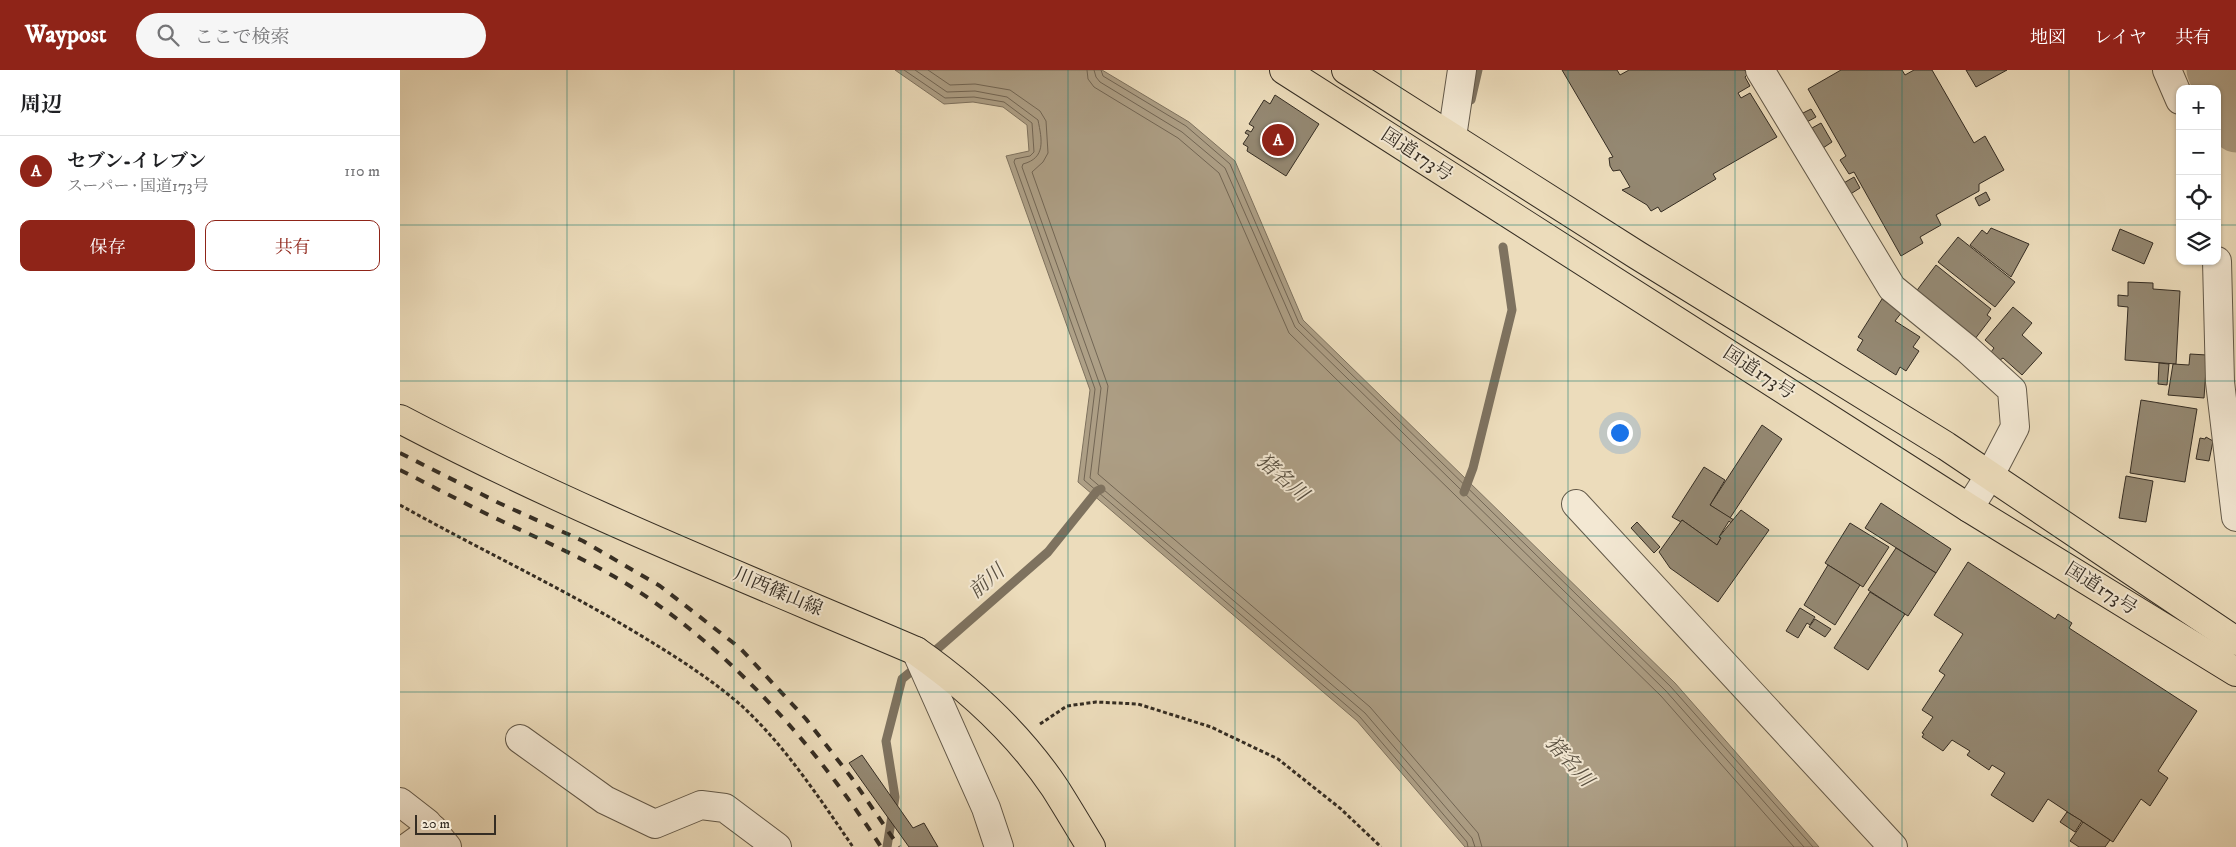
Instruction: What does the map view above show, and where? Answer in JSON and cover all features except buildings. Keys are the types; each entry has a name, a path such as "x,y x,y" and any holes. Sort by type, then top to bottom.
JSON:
{"main road":[{"name":"国道173号","path":"1284,70 1969,508 2236,672"},
{"name":"国道173号","path":"1346,70 1645,260 1946,446 2236,641"},
{"name":"川西篠山線","path":"400,419 482,462 634,531 916,651 955,678 995,715 1054,787 1091,847"}],"street":[{"path":"1452,137 1462,70"},
{"path":"1760,70 1892,288 1967,349 2012,390 2015,426 1990,475 1969,508"},
{"path":"2167,70 2176,91"},
{"path":"2217,265 2220,382 2236,517"},
{"path":"1576,504 1894,847"},
{"path":"916,651 986,808 999,847"},
{"path":"520,739 605,800 655,824 701,805 725,808 777,847"},
{"path":"400,802 440,838"},
{"path":"408,847 440,838"}],"path":[{"path":"400,505 605,614 690,667 743,707 788,756 853,847"},
{"path":"1016,739 1067,706 1096,702 1138,704 1211,727 1278,759 1342,809 1381,847"}],"water":[{"name":"猪名川","path":"895,70 1102,70 1189,122 1235,161 1303,320 1675,683 1819,847 1465,847 1357,721 1078,482 1090,390 1006,156 1029,151 1027,125 1003,107 973,102 944,104"}],"waterway":[{"path":"1471,100 1478,70"},
{"path":"2211,70 2236,128"},
{"path":"1464,492 1473,468 1512,310 1503,247"},
{"name":"前川","path":"928,657 1048,552 1097,491 1101,489"},
{"name":"前川","path":"887,847 895,797 886,741 902,679 919,665"}],"railway":[{"path":"400,453 499,503 583,541 660,586 740,648 806,719 851,777 899,847"},
{"path":"400,470 595,566 635,589 687,627 750,683 779,714 833,779 881,847"}],"place":[{"name":"セブン-イレブン","path":"1278,140"}]}
